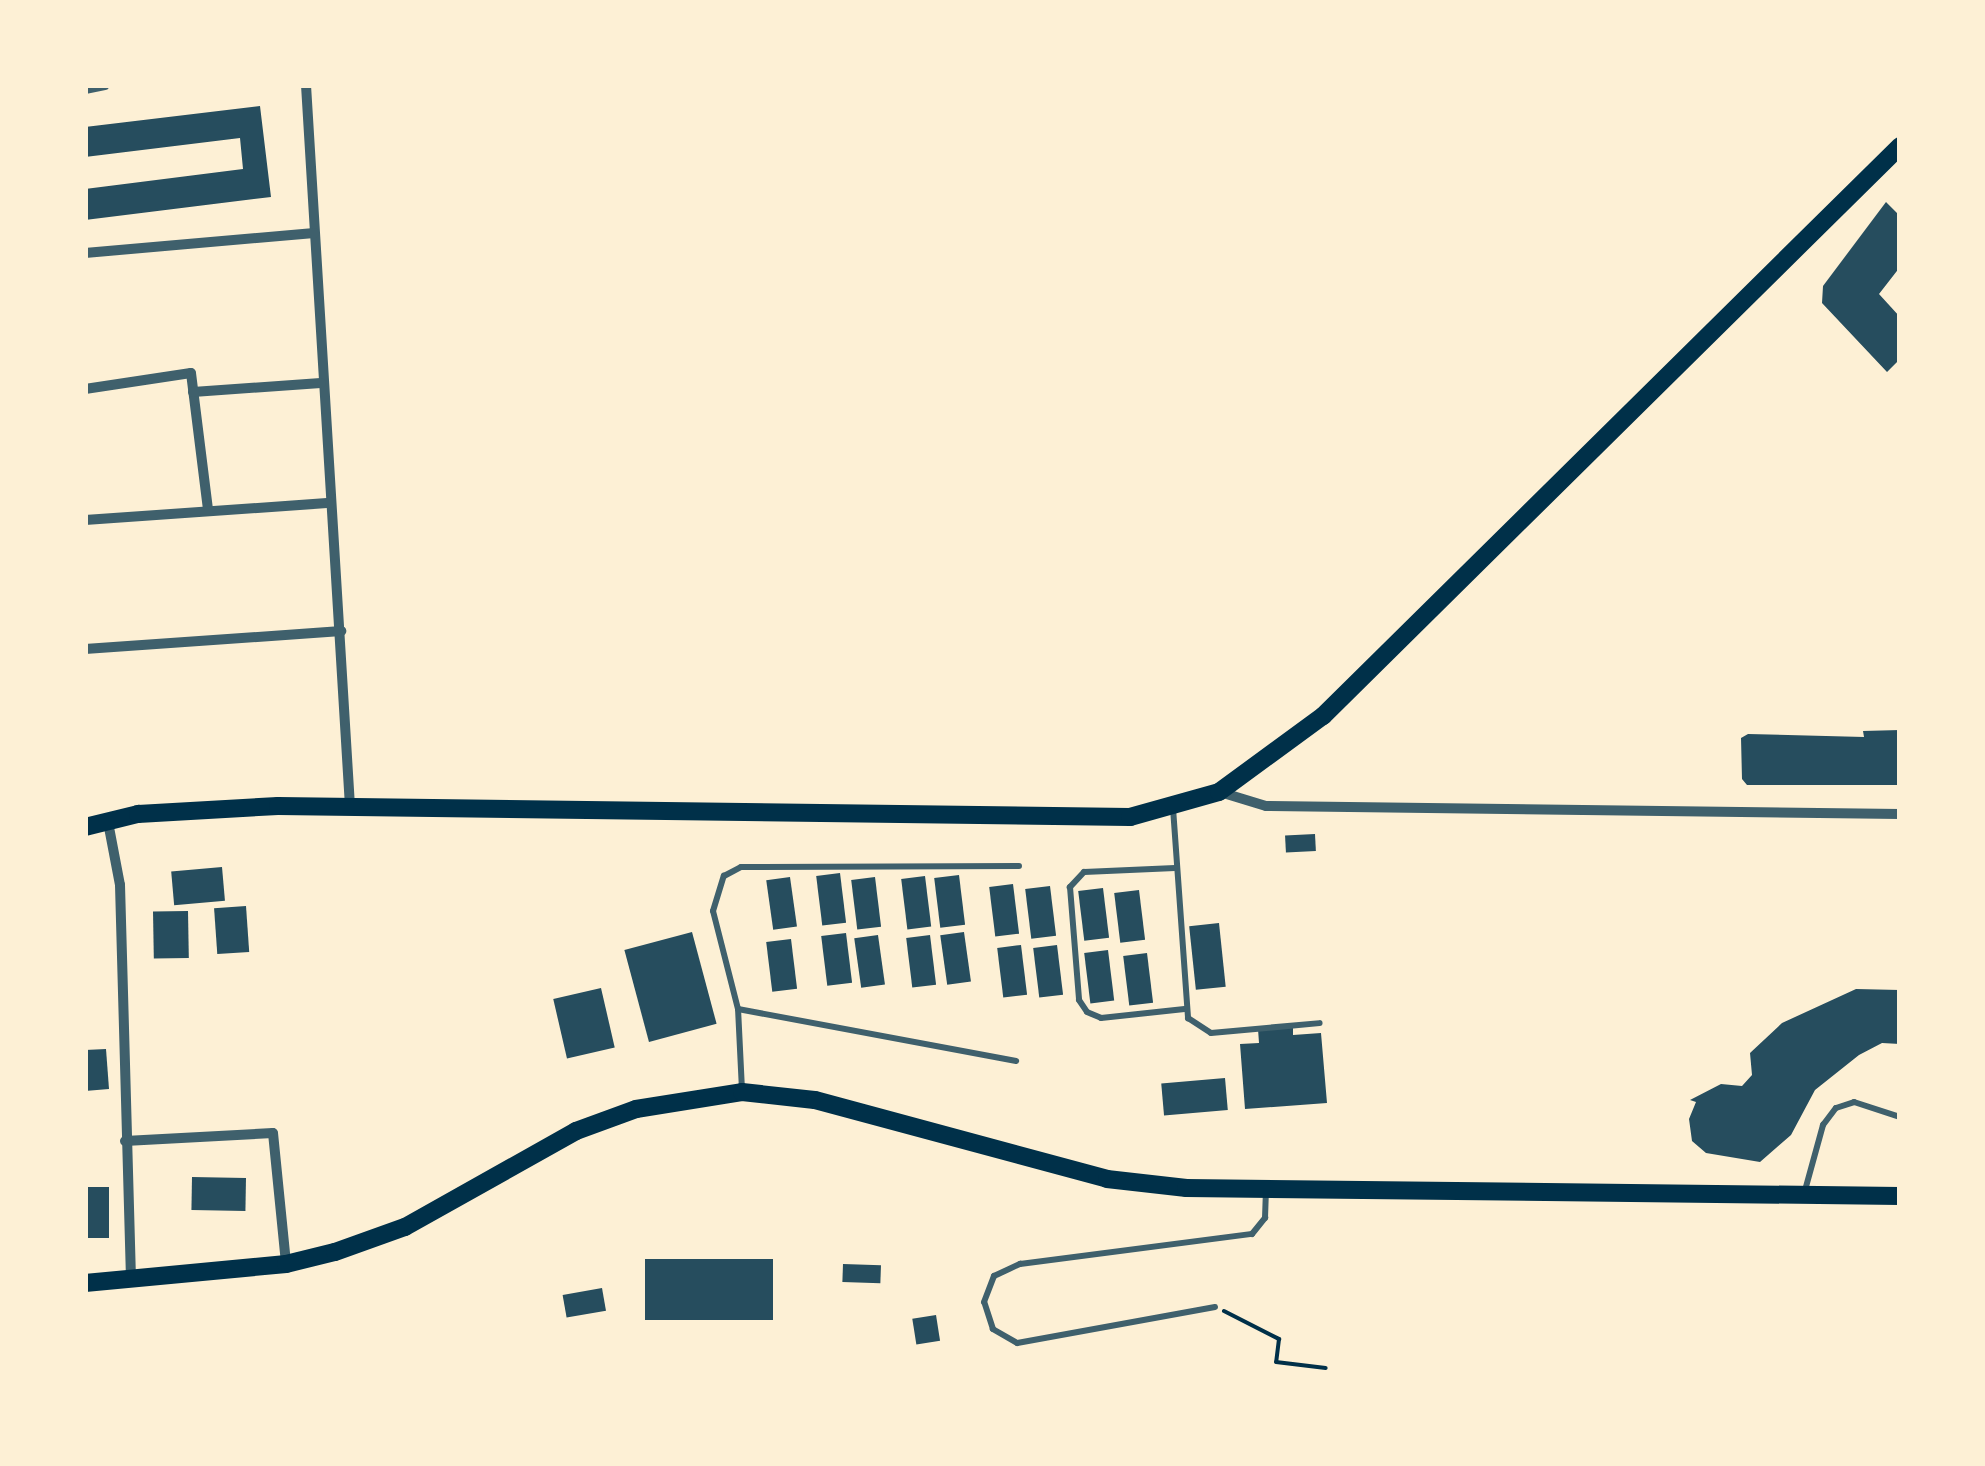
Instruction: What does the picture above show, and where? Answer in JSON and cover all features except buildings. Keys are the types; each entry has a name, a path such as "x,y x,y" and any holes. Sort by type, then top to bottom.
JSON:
{"main road":[{"path":"85,827 138,814 350,806 1084,818 1173,807 1219,792 1323,716 1900,146"},
{"path":"85,1283 286,1264 404,1227 576,1132 636,1109 742,1092 815,1100 1107,1179 1266,1191 1900,1196"}],"street":[{"path":"85,89 105,85"},
{"path":"306,85 314,134 321,383 350,806"},
{"path":"85,254 314,233"},
{"path":"85,389 191,373 208,510"},
{"path":"193,392 321,383"},
{"path":"85,520 330,503"},
{"path":"85,649 341,631"},
{"path":"1219,792 1266,806 1900,814"},
{"path":"108,822 120,885 131,1277"},
{"path":"125,1142 273,1133 286,1264"}],"lane":[{"path":"1173,807 1185,1009 1193,1025 1211,1033 1320,1022"},
{"path":"742,1092 738,1010 712,901 732,870 1020,866"},
{"path":"1175,868 1084,872 1070,888 1079,1000 1087,1012 1102,1018 1185,1009"},
{"path":"738,1010 1016,1060"},
{"path":"1804,1195 1823,1126 1836,1108 1854,1102 1900,1117"},
{"path":"1215,1307 1017,1343 992,1329 984,1302 994,1276 1020,1264 1252,1234 1265,1218 1266,1191"}],"path":[{"path":"1215,1307 1270,1330 1279,1339 1276,1362 1326,1368"}]}
